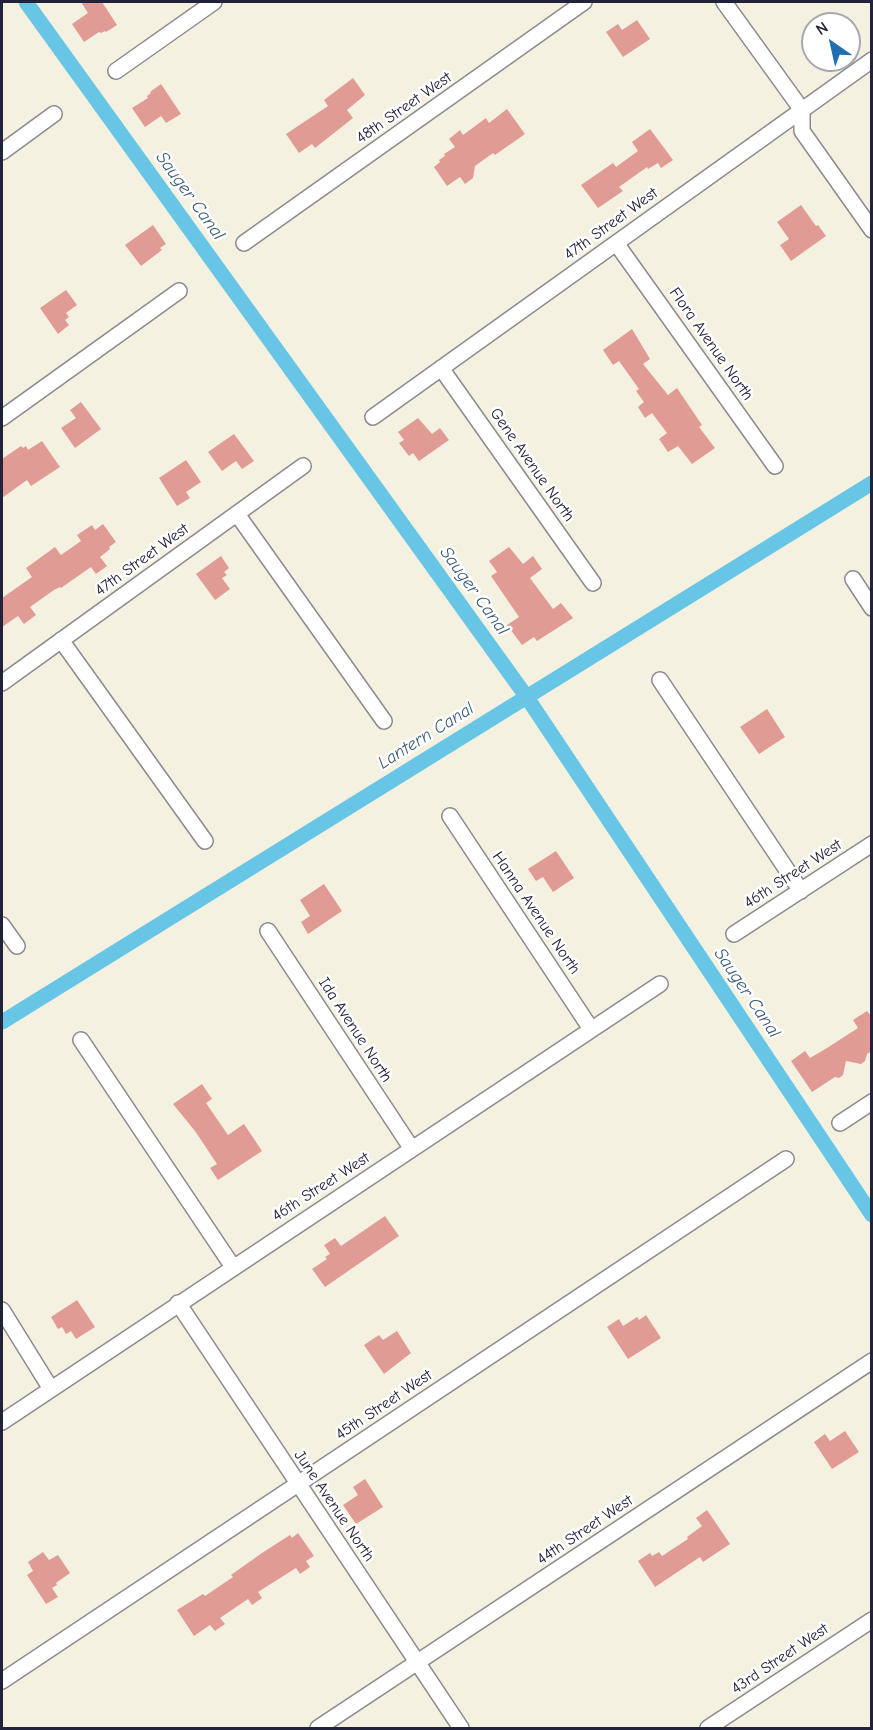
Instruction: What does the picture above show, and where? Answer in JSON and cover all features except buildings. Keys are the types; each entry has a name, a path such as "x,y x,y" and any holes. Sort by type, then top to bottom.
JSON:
{"street":[{"path":"117,71 214,2"},
{"name":"48th Street West","path":"244,243 584,2"},
{"path":"724,2 802,110 802,131 872,230"},
{"name":"47th Street West","path":"372,417 872,60"},
{"path":"2,152 54,114"},
{"name":"Flora Avenue North","path":"616,243 775,466"},
{"path":"2,418 179,291"},
{"name":"Gene Avenue North","path":"441,368 593,583"},
{"name":"47th Street West","path":"2,683 303,466"},
{"path":"237,514 384,721"},
{"path":"853,579 872,608"},
{"path":"61,640 205,841"},
{"path":"660,680 801,891"},
{"name":"Hanna Avenue North","path":"450,816 591,1029"},
{"name":"46th Street West","path":"734,934 872,844"},
{"path":"2,925 16,946"},
{"name":"Ida Avenue North","path":"268,931 412,1149"},
{"name":"46th Street West","path":"2,1422 660,984"},
{"path":"81,1040 233,1267"},
{"path":"840,1123 872,1102"},
{"name":"45th Street West","path":"2,1681 786,1159"},
{"name":"June Avenue North","path":"178,1303 461,1728"},
{"path":"2,1310 51,1389"},
{"name":"44th Street West","path":"318,1728 872,1361"},
{"name":"43rd Street West","path":"708,1728 872,1620"}],"waterway":[{"name":"Sauger Canal","path":"26,2 526,696 872,1215"},
{"name":"Lantern Canal","path":"2,1022 872,483"}]}
